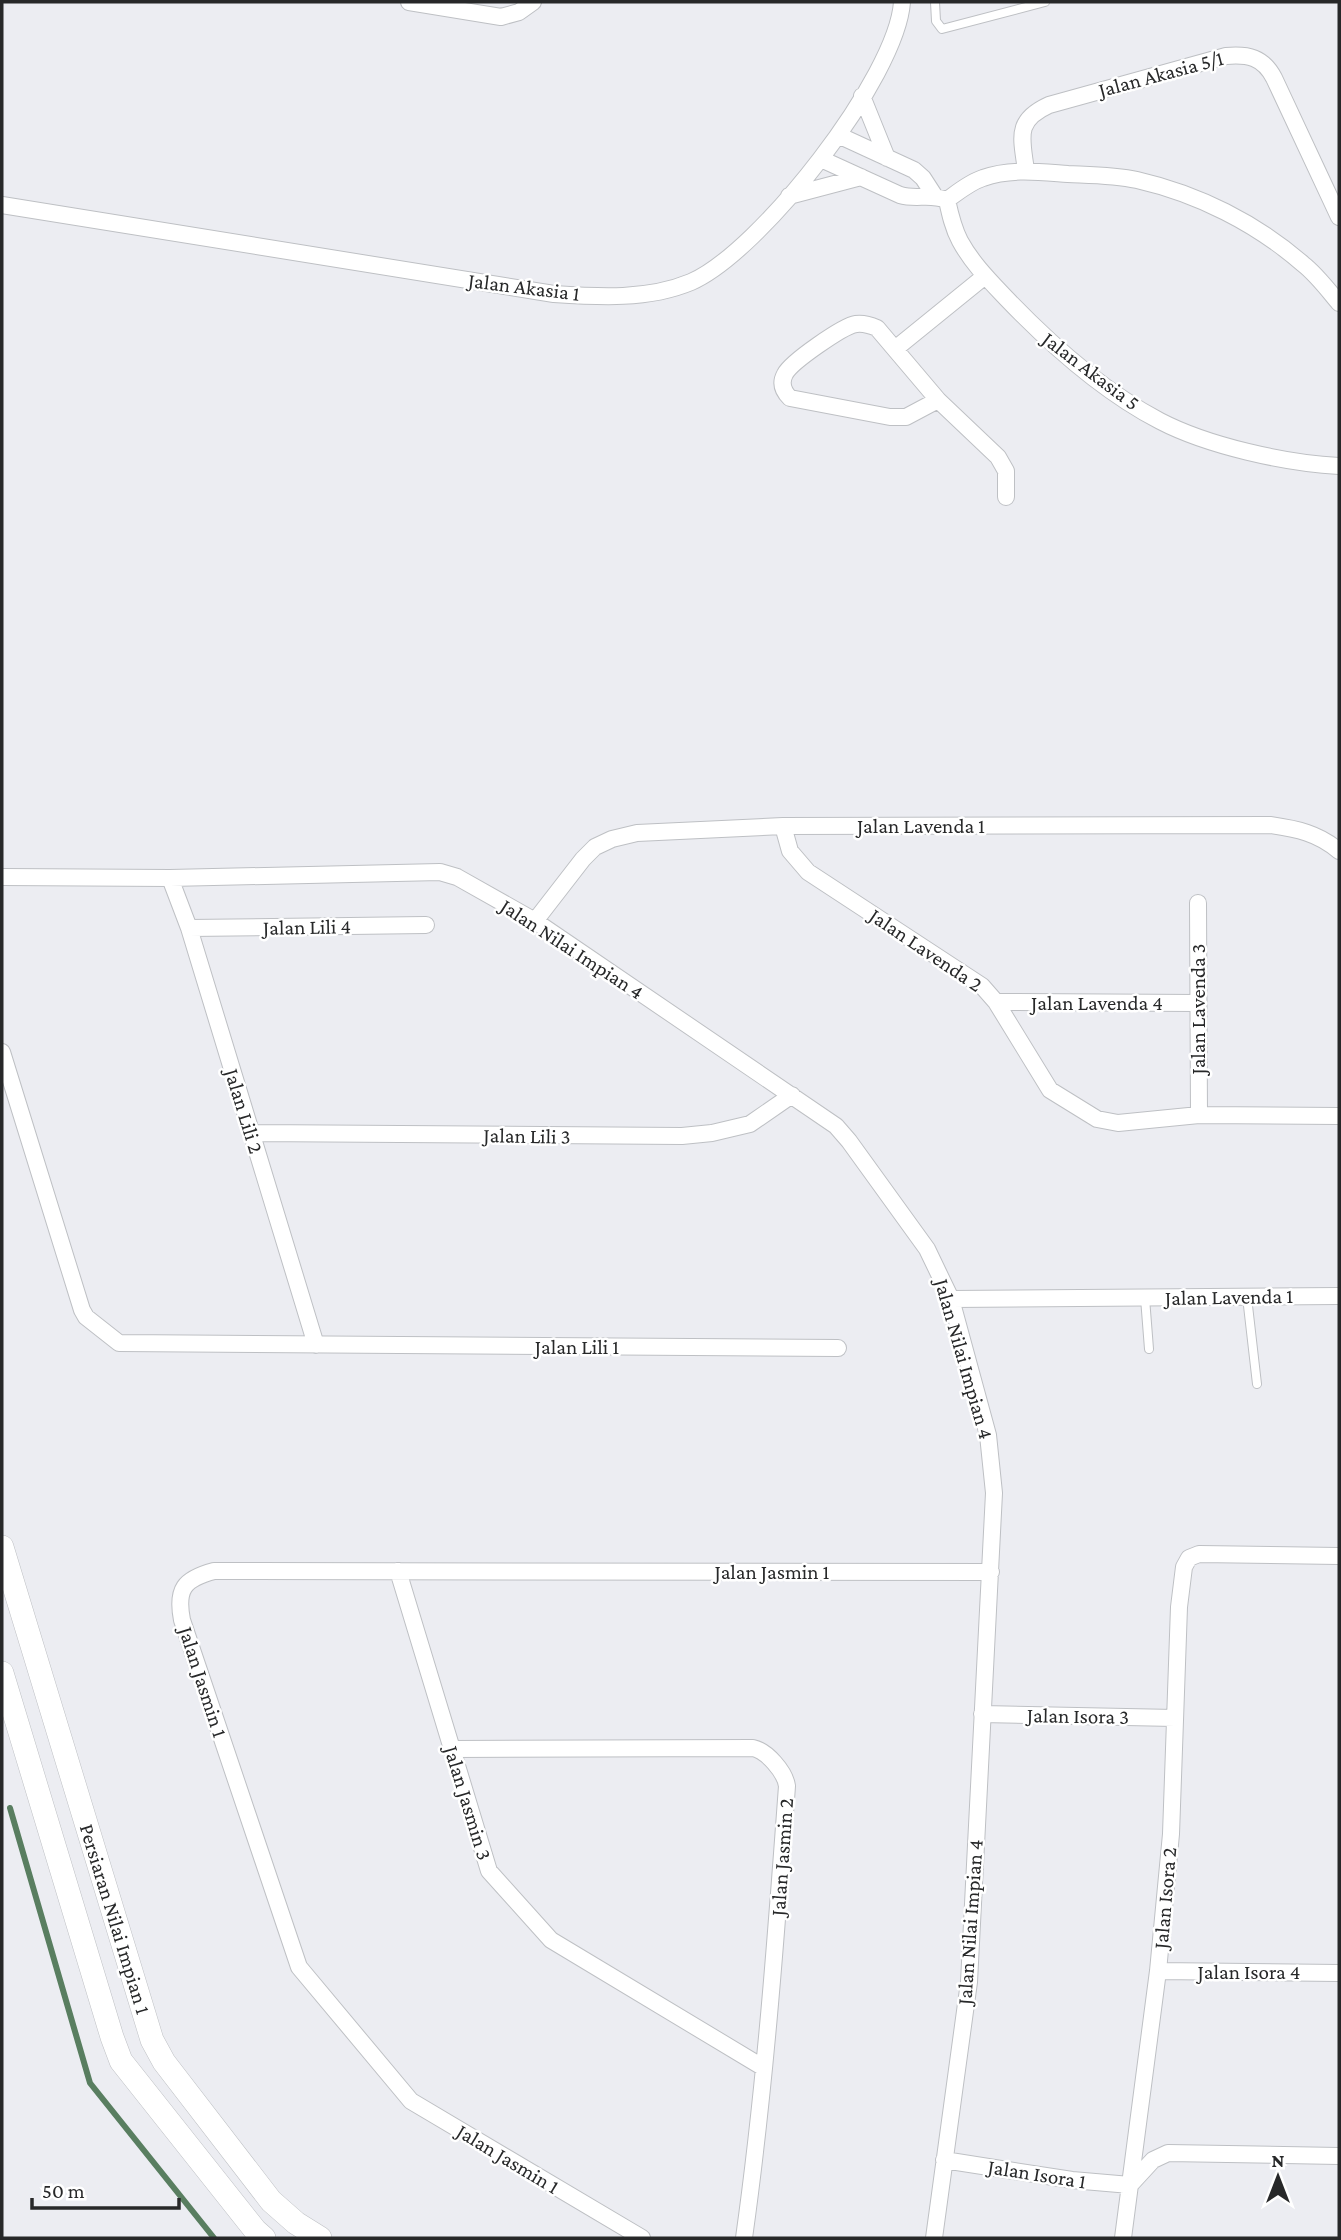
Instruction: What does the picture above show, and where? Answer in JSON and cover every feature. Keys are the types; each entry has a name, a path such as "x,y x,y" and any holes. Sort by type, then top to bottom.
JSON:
{"street":[{"path":"409,2 501,17 519,12 533,2"},
{"name":"Jalan Akasia 1","path":"2,205 554,294 610,296 659,292 694,281 716,268 754,235 821,159 862,96 892,42 902,2"},
{"name":"Jalan Akasia 5/1","path":"1027,171 1024,128 1027,119 1034,112 1049,104 1226,56 1253,57 1269,68 1339,218"},
{"path":"862,96 887,158"},
{"path":"838,135 919,174 940,197"},
{"path":"821,159 905,196 940,197 982,178 1027,171 1136,180 1196,198 1232,215 1305,265 1339,303"},
{"path":"789,196 861,177"},
{"name":"Jalan Akasia 5","path":"940,197 960,240 985,276 1033,326 1102,385 1160,421 1215,442 1304,463 1339,466"},
{"path":"895,349 985,276"},
{"path":"939,400 906,417 890,417 790,398 783,388 782,380 789,368 846,326 870,325 877,328 939,400 998,457 1006,471 1006,497"},
{"name":"Jalan Lavenda 1","path":"536,921 583,859 596,847 612,839 637,833 783,826 1270,825 1317,835 1339,851"},
{"name":"Jalan Lavenda 2","path":"783,826 790,851 808,872 982,986 996,1002 1050,1090 1097,1119 1118,1123 1199,1115 1339,1116"},
{"name":"Jalan Nilai Impian 4","path":"2,877 170,878 440,872 457,877 536,921 836,1126 849,1140 927,1250 951,1299 988,1435 994,1493 969,1982 934,2238"},
{"name":"Jalan Lili 2","path":"170,878 188,928 316,1345"},
{"name":"Jalan Lavenda 3","path":"1198,902 1199,1115"},
{"name":"Jalan Lili 4","path":"188,928 426,925"},
{"name":"Jalan Lavenda 4","path":"996,1002 1198,1003"},
{"name":"Jalan Lili 1","path":"2,1052 82,1310 86,1317 119,1343 838,1348"},
{"name":"Jalan Lili 3","path":"250,1133 682,1136 712,1133 750,1124 792,1095"},
{"name":"Jalan Lavenda 1","path":"951,1299 1339,1296"},
{"name":"Persiaran Nilai Impian 1","path":"2,1547 152,2040 164,2062 271,2201 296,2223 320,2238"},
{"name":"Jalan Isora 2","path":"1123,2238 1158,1971 1171,1834 1179,1608 1184,1567 1189,1558 1199,1554 1339,1556"},
{"name":"Jalan Jasmin 3","path":"398,1570 489,1871 551,1940 764,2068"},
{"name":"Jalan Jasmin 1","path":"642,2238 411,2101 299,1967 182,1620 179,1606 181,1593 187,1582 214,1571 991,1573"},
{"name":"Persiaran Nilai Impian 1","path":"2,1674 121,2061 264,2238"},
{"name":"Jalan Isora 3","path":"982,1714 1175,1718"},
{"name":"Jalan Jasmin 2","path":"452,1749 753,1748 764,1753 784,1776 787,1786 764,2068 755,2163 744,2238"},
{"name":"Jalan Isora 4","path":"1158,1971 1339,1972"},
{"path":"1130,2185 1153,2160 1168,2153 1339,2156"},
{"name":"Jalan Isora 1","path":"944,2160 1072,2180 1130,2185"}],"lane":[{"path":"935,2 937,26 947,29 1045,2"},
{"path":"1247,1297 1257,1384"},
{"path":"1145,1298 1149,1349"}],"waterway":[{"path":"10,1808 90,2083 214,2238"}]}
